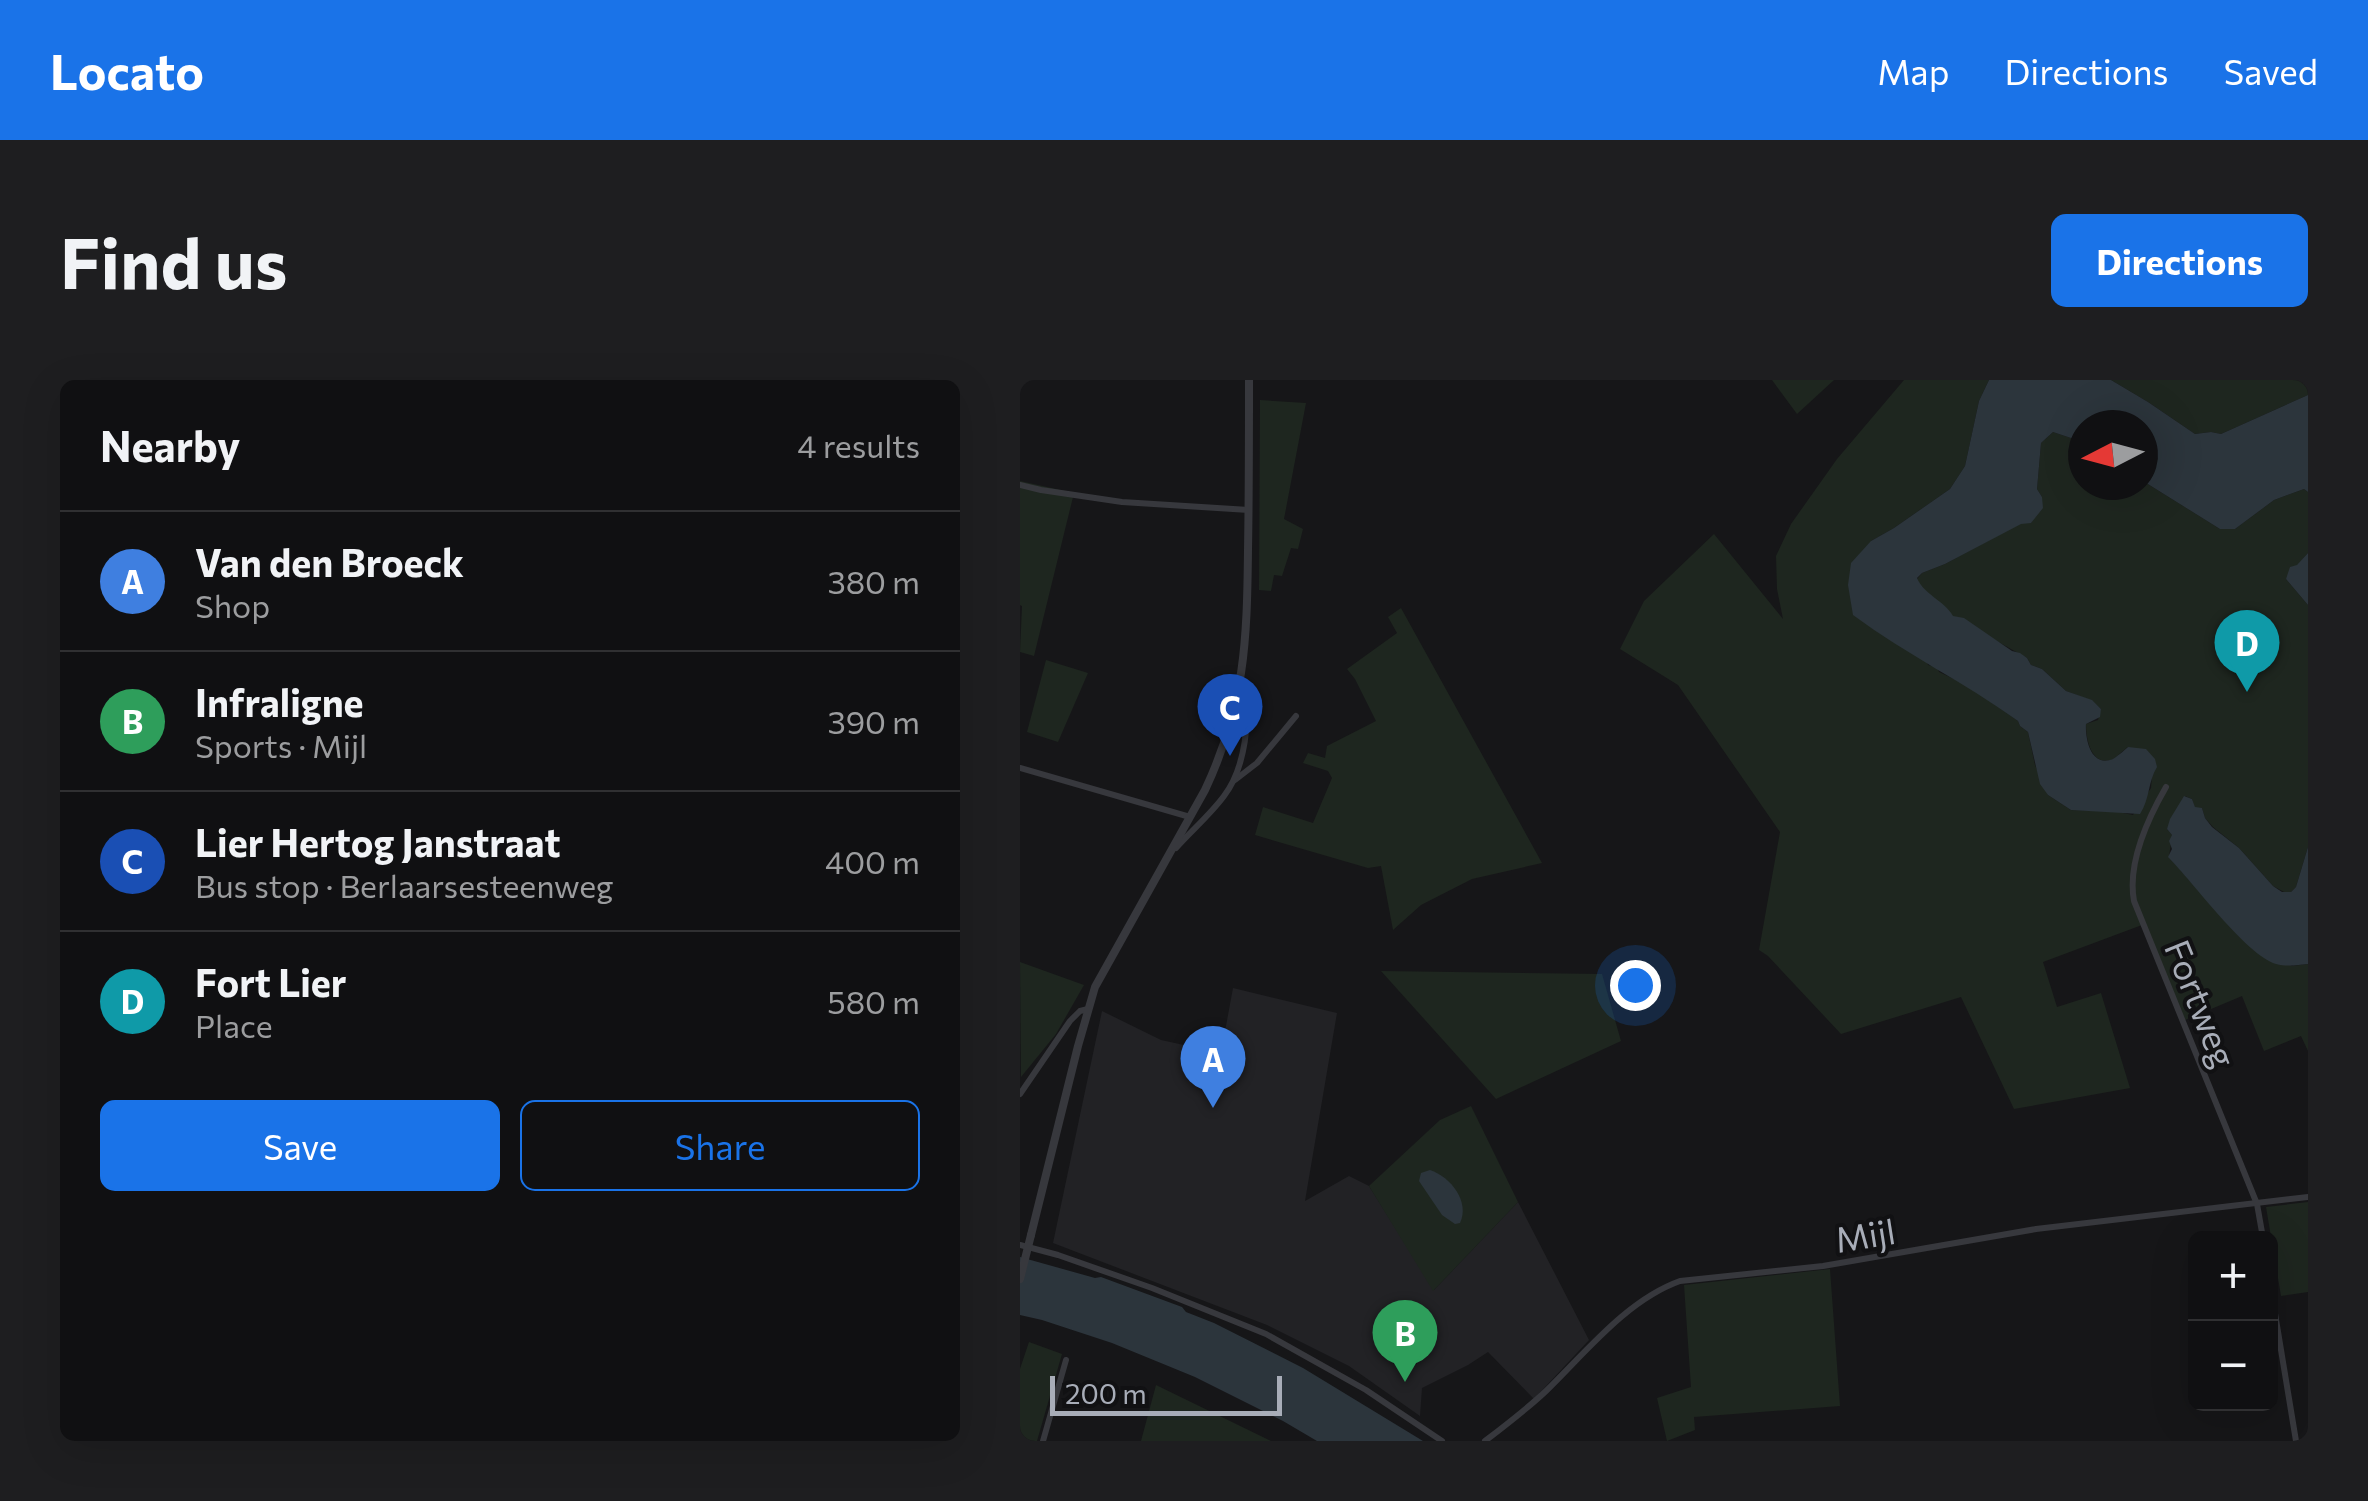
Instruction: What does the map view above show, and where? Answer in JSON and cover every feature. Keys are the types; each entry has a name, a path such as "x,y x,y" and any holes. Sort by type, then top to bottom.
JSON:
{"street":[{"path":"1020,1278 1088,1009 1105,966 1190,817 1218,760 1233,717 1247,624 1249,380"},
{"path":"1020,485 1122,502 1248,510"},
{"path":"1232,783 1245,742 1247,716 1240,684"},
{"path":"1169,855 1296,716"},
{"path":"1020,768 1190,817"},
{"name":"Fortweg","path":"2166,787 2154,808 2136,860 2132,879 2134,902 2257,1204 2262,1231"},
{"path":"1020,1094 1070,1021 1088,1009"},
{"name":"Mijl","path":"1485,1441 1531,1406 1633,1309 1659,1290 1680,1281 1838,1264 2036,1230 2308,1197"},
{"path":"1020,1246 1152,1288 1266,1334 1366,1390 1442,1441"},
{"path":"2276,1321 2296,1441"},
{"path":"1043,1441 1066,1360"}],"shaded area":[{"path":"1772,380 1834,380 1797,414"},
{"path":"1904,380 1989,380 1979,401 1965,466 1950,489 1871,541 1928,665 1967,685 2018,721 2028,732 2035,765 2048,795 2071,810 2133,815 2151,788 2152,776 2128,747 2114,759 2106,761 2095,756 2086,724 2098,720 2101,709 2066,691 2027,658 1952,616 1917,579 2021,523 2031,523 2042,497 2037,489 2041,443 2053,432 2068,437 2068,500 2158,500 2158,490 2220,529 2235,529 2274,500 2304,489 2308,492 2308,553 2286,579 2308,605 2308,847 2296,887 2286,893 2273,886 2239,848 2213,827 2202,808 2195,808 2192,799 2185,796 2167,829 2172,835 2169,857 2228,924 2292,966 2308,964 2308,1051 2301,1036 2264,1051 2242,996 2185,1020 2142,925 2043,962 2057,1007 2101,993 2130,1088 2014,1109 1961,997 1841,1034 1759,950 1780,832 1678,685 1620,649 1644,601 1714,534 1783,619 1776,556 1791,524 1837,459"},
{"path":"1989,380 2111,380 2148,402 2195,434 2221,434 2308,395 2308,492 2304,489 2274,500 2235,529 2220,529 2158,490 2158,410 2068,410 2068,437 2053,432 2041,443 2037,489 2043,508 2031,523 2021,524 1917,578 1953,616 1964,618 2020,653 2066,691 2092,700 2101,709 2100,717 2086,724 2087,737 2099,759 2113,759 2128,747 2146,749 2157,767 2140,814 2071,810 2048,795 2040,784 2028,732 2018,721 1853,615 1848,585 1851,563 1871,541 1950,489 1965,466 1979,401"},
{"path":"2111,380 2308,380 2308,395 2221,434 2195,434"},
{"path":"1260,400 1306,403 1284,519 1303,529 1298,549 1291,548 1282,576 1274,575 1271,591 1259,590"},
{"path":"1020,481 1074,493 1034,656 1020,652"},
{"path":"2308,553 2308,605 2286,579 2290,567"},
{"path":"1401,608 1542,863 1472,879 1421,905 1393,930 1381,866 1368,868 1255,835 1263,807 1313,823 1332,778 1328,771 1303,763 1308,753 1325,758 1327,746 1376,721 1347,669 1397,633 1388,617"},
{"path":"1046,660 1088,673 1058,742 1027,732"},
{"path":"2184,796 2192,799 2195,807 2202,808 2212,827 2282,892 2291,892 2296,887 2308,847 2308,964 2280,965 2264,958 2235,933 2168,857 2172,835 2167,829"},
{"path":"1020,962 1084,985 1056,1034 1021,1077"},
{"path":"1381,971 1602,974 1621,1041 1496,1099"},
{"path":"1233,988 1337,1013 1305,1201 1349,1176 1369,1186 1434,1290 1518,1202 1589,1340 1534,1399 1488,1352 1422,1388 1420,1416 1349,1366 1267,1325 1053,1243 1102,1011 1161,1040 1221,1053"},
{"path":"1471,1106 1518,1202 1433,1291 1369,1186 1440,1120"},
{"path":"1430,1170 1457,1191 1462,1207 1460,1223 1442,1215 1419,1181 1421,1173"},
{"path":"2308,1202 2308,1292 2281,1296 2278,1231 2270,1231 2266,1207"},
{"path":"1020,1257 1101,1277 1182,1307 1303,1368 1423,1441 1317,1441 1195,1377 1112,1343 1020,1315"},
{"path":"1830,1269 1840,1406 1694,1417 1695,1430 1667,1441 1657,1398 1691,1387 1684,1285"},
{"path":"1029,1342 1062,1354 1037,1441 1020,1441 1020,1369"},
{"path":"1156,1385 1271,1441 1141,1441"}],"place":[{"name":"Fort Lier","path":"2247,692"},
{"name":"Lier Hertog Janstraat","path":"1230,756"},
{"name":"Van den Broeck","path":"1213,1108"},
{"name":"Infraligne","path":"1405,1382"}]}
